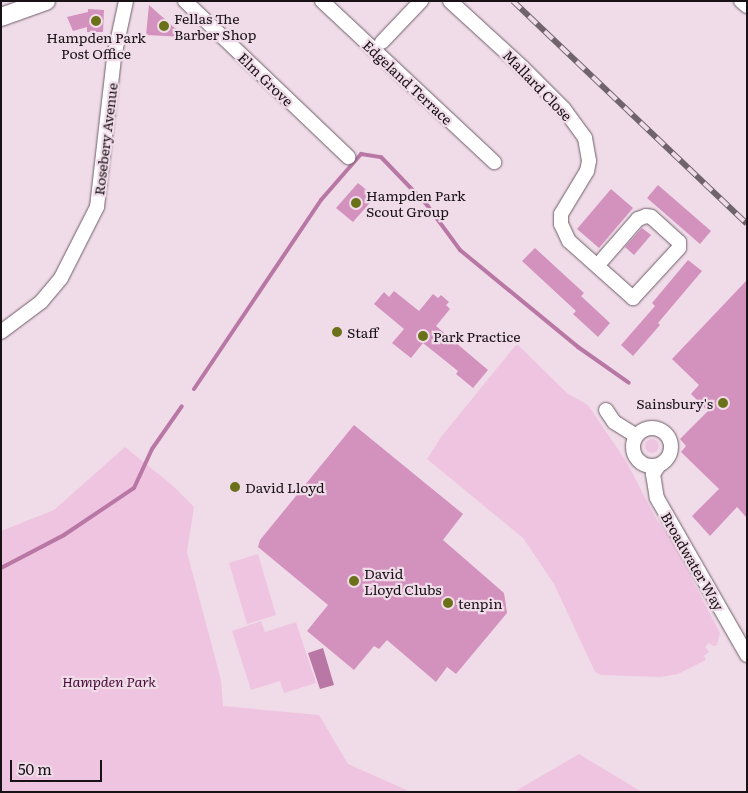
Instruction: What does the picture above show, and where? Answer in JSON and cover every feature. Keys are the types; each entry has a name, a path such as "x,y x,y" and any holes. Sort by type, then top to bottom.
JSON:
{"street":[{"path":"1,17 46,1"},
{"name":"Rosebery Avenue","path":"1,332 41,302 61,278 97,207 114,57 126,1"},
{"name":"Elm Grove","path":"185,1 348,157"},
{"name":"Edgeland Terrace","path":"322,1 494,162"},
{"path":"382,42 421,1"},
{"name":"Mallard Close","path":"450,1 558,103 585,138 588,156 587,171 564,206 561,214 561,224 569,241 597,266 633,298 679,248 680,242 651,216 646,216 638,220 597,266"},
{"path":"741,1 747,6"},
{"path":"606,410 614,422 636,436 632,448 636,459 647,466 659,465"},
{"name":"Broadwater Way","path":"636,436 645,429 651,428 667,435 671,446 670,452 653,474 656,498 747,655"}],"green space":[{"path":"518,345 567,393 588,405 626,461 657,520 672,540 720,633 717,645 713,646 709,643 705,647 709,652 704,656 706,660 678,674 660,677 601,675 595,672 554,584 523,538 427,459 441,437 515,346"},
{"path":"649,439 655,439 659,446 655,453 649,453 645,449 645,443"},
{"name":"Hampden Park","path":"125,447 172,485 194,507 187,552 221,680 223,706 319,715 348,764 411,792 1,792 1,531 54,510"},
{"path":"258,554 276,615 247,624 229,563"},
{"path":"261,621 265,632 296,622 316,683 284,693 280,681 251,690 232,631"},
{"path":"579,754 642,792 514,792"}],"shaded area":[{"path":"323,648 334,685 320,689 308,653"}],"building":[{"path":"149,5 159,14 185,37 146,35"},
{"path":"88,9 104,10 103,32 87,32 87,27 73,31 67,17 88,12"},
{"name":"Hampden Park Scout Group","path":"358,183 375,197 353,222 336,208"},
{"path":"658,185 711,231 700,244 647,198"},
{"path":"611,189 633,208 599,248 577,229"},
{"path":"642,228 651,235 634,255 625,247"},
{"path":"535,248 584,293 581,296 610,323 598,337 573,314 576,311 522,261"},
{"path":"688,260 702,271 633,356 621,345 655,306 652,303"},
{"name":"Sainsbury's","path":"747,280 747,518 737,507 710,536 692,516 719,489 681,452 686,446 680,439 708,411 691,394 699,385 672,359"},
{"name":"Park Practice","path":"394,291 419,311 433,294 438,298 441,295 449,302 446,305 450,309 436,326 488,370 473,388 456,374 458,371 423,343 411,358 392,343 404,329 374,304 384,292 389,297"},
{"name":"David Lloyd Clubs","path":"354,425 463,514 443,540 504,593 507,613 456,674 447,667 436,682 387,640 379,649 374,646 354,670 307,631 328,605 258,547 260,540"}],"waterway":[{"path":"194,389 321,200 361,154 381,157 427,205 460,250 578,347 629,383"},
{"path":"1,568 64,535 134,488 152,449 182,406"}],"railway":[{"path":"513,1 747,224"}],"place":[{"name":"Hampden Park Post Office","path":"96,21"},
{"name":"Fellas The Barber Shop","path":"164,26"},
{"name":"Hampden Park Scout Group","path":"356,203"},
{"name":"Staff","path":"337,332"},
{"name":"Park Practice","path":"423,336"},
{"name":"Sainsbury's","path":"723,403"},
{"name":"David Lloyd","path":"235,487"},
{"name":"David Lloyd Clubs","path":"354,581"},
{"name":"tenpin","path":"448,603"}]}
